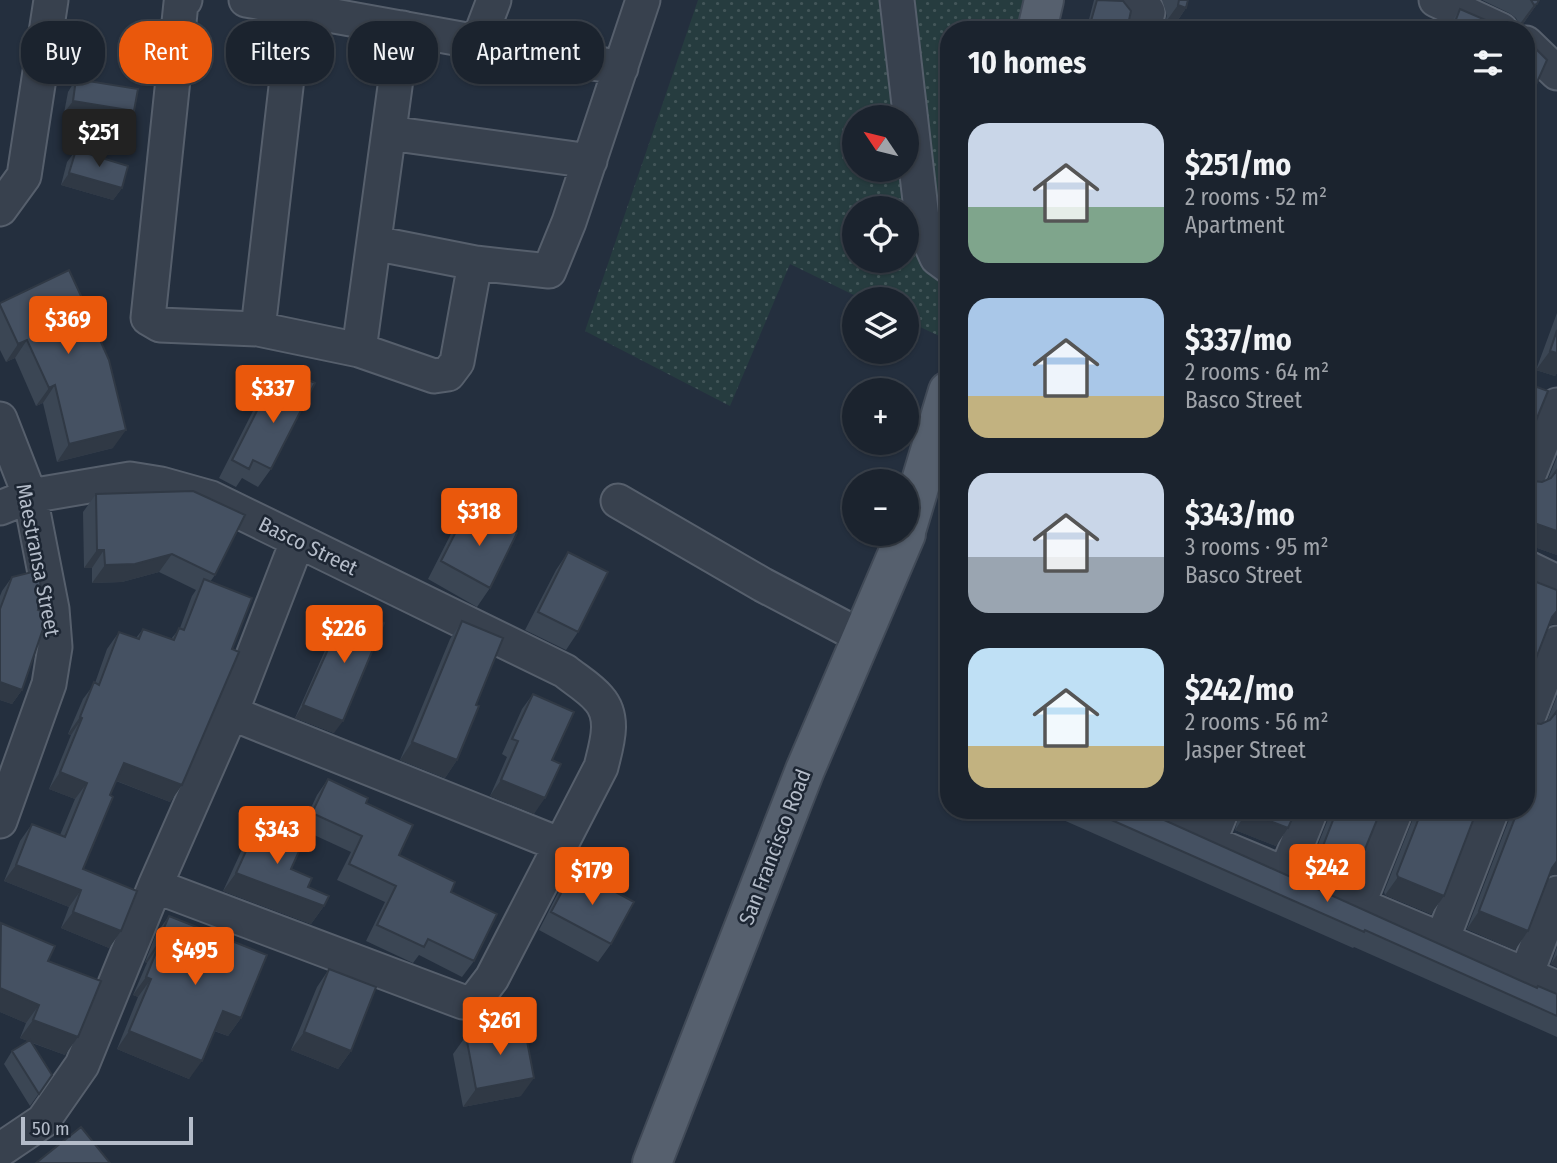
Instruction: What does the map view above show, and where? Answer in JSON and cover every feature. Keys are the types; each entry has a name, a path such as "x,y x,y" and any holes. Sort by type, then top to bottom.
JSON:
{"main road":[{"path":"1039,21 1044,0"},
{"name":"San Francisco Road","path":"919,488 940,418"},
{"name":"San Francisco Road","path":"652,1163 800,783 900,546"}],"street":[{"path":"0,209 23,176 51,0"},
{"path":"185,0 181,4 148,318 160,325 258,329 359,350 434,376 449,374 457,362 475,263"},
{"path":"246,0 360,21"},
{"path":"486,21 494,0"},
{"path":"374,243 475,263 549,271 569,222 643,0"},
{"path":"897,0 923,227 940,260"},
{"path":"1136,0 1143,4 1148,12 1146,21"},
{"path":"1436,0 1481,21"},
{"path":"258,329 295,9"},
{"path":"1535,52 1557,73"},
{"path":"604,65 621,68"},
{"path":"359,350 396,84"},
{"path":"389,133 590,161"},
{"path":"1535,450 1550,397"},
{"name":"Maestransa Street","path":"0,419 15,502 52,609 55,647 50,684 0,821"},
{"name":"Basco Street","path":"15,502 130,479 161,484 211,498 565,671 600,700 606,714 609,736 601,768 492,978 476,999 463,1002 155,886"},
{"path":"618,501 763,585 862,637"},
{"path":"0,1150 43,1121 82,1065 155,886 231,713 297,542"},
{"path":"1535,571 1557,582"},
{"path":"1535,700 1557,643"},
{"path":"231,713 561,845"},
{"path":"1163,819 1209,842 1557,988"},
{"path":"1209,842 1218,819"},
{"path":"1286,875 1308,819"},
{"path":"1358,905 1392,819"},
{"path":"1442,940 1489,819"},
{"path":"1526,975 1557,893"}],"green space":[{"path":"698,0 1029,0 1024,21 940,21 940,336 919,327 919,287 842,287 842,289 790,264 730,406 585,331"}],"building":[{"path":"1097,0 1123,1 1131,11 1129,21 1091,21"},
{"path":"1179,0 1188,0 1186,8 1178,5"},
{"path":"1460,9 1488,21 1455,21"},
{"path":"1535,48 1547,60 1535,87"},
{"path":"75,84 105,84 138,89 134,111 73,101"},
{"path":"76,150 128,166 122,188 69,173"},
{"path":"69,270 109,360 126,430 69,444 55,385 49,388 27,340 18,344 0,303"},
{"path":"1557,330 1557,353 1550,351"},
{"path":"296,374 315,383 271,469 253,460 249,469 232,460 268,389 284,398"},
{"path":"1535,386 1548,391 1535,423"},
{"path":"1557,470 1557,531 1535,523 1535,481 1542,482 1551,478"},
{"path":"193,491 245,515 215,575 172,554 135,564 105,565 104,550 97,550 96,494"},
{"path":"468,508 517,533 490,588 441,561"},
{"path":"568,552 608,572 578,632 538,612"},
{"path":"32,572 39,577 43,597 38,610 44,612 45,623 22,690 0,682 0,609 12,577"},
{"path":"204,579 252,598 232,649 239,652 182,785 124,763 83,869 137,891 121,931 73,912 81,890 16,865 32,824 65,837 87,783 60,772 94,682 99,685 119,632 139,639 143,629 174,640 179,628 184,630"},
{"path":"1535,581 1557,590 1557,611 1552,617 1535,661"},
{"path":"347,607 384,623 343,721 303,705"},
{"path":"462,621 503,638 457,760 412,742"},
{"path":"533,694 574,712 552,760 561,764 545,798 501,780 518,741 512,739"},
{"path":"1557,711 1557,861 1528,931 1479,911 1515,819 1535,819 1535,723 1550,720"},
{"path":"328,779 368,798 366,803 413,825 399,855 455,882 451,892 497,914 474,961 428,939 424,947 377,925 396,886 349,864 362,836 312,813"},
{"path":"1109,819 1162,819 1537,988 1538,986 1557,994 1557,1016 1365,930 1364,932"},
{"path":"1265,819 1292,819 1288,828"},
{"path":"1334,819 1377,819 1361,859 1323,846"},
{"path":"1418,819 1474,819 1444,896 1398,877"},
{"path":"257,827 301,847 291,869 312,878 308,887 329,896 324,906 236,873"},
{"path":"574,869 634,902 611,944 551,912"},
{"path":"169,916 267,955 241,1018 223,1011 202,1061 129,1031 151,979 146,977"},
{"path":"1,923 55,946 48,961 101,981 78,1037 33,1020 39,1005 0,988"},
{"path":"329,969 376,987 351,1051 304,1032"},
{"path":"524,1025 534,1078 476,1089 466,1036"},
{"path":"30,1040 52,1075 39,1094 12,1051"},
{"path":"81,1127 110,1163 36,1163"}]}
